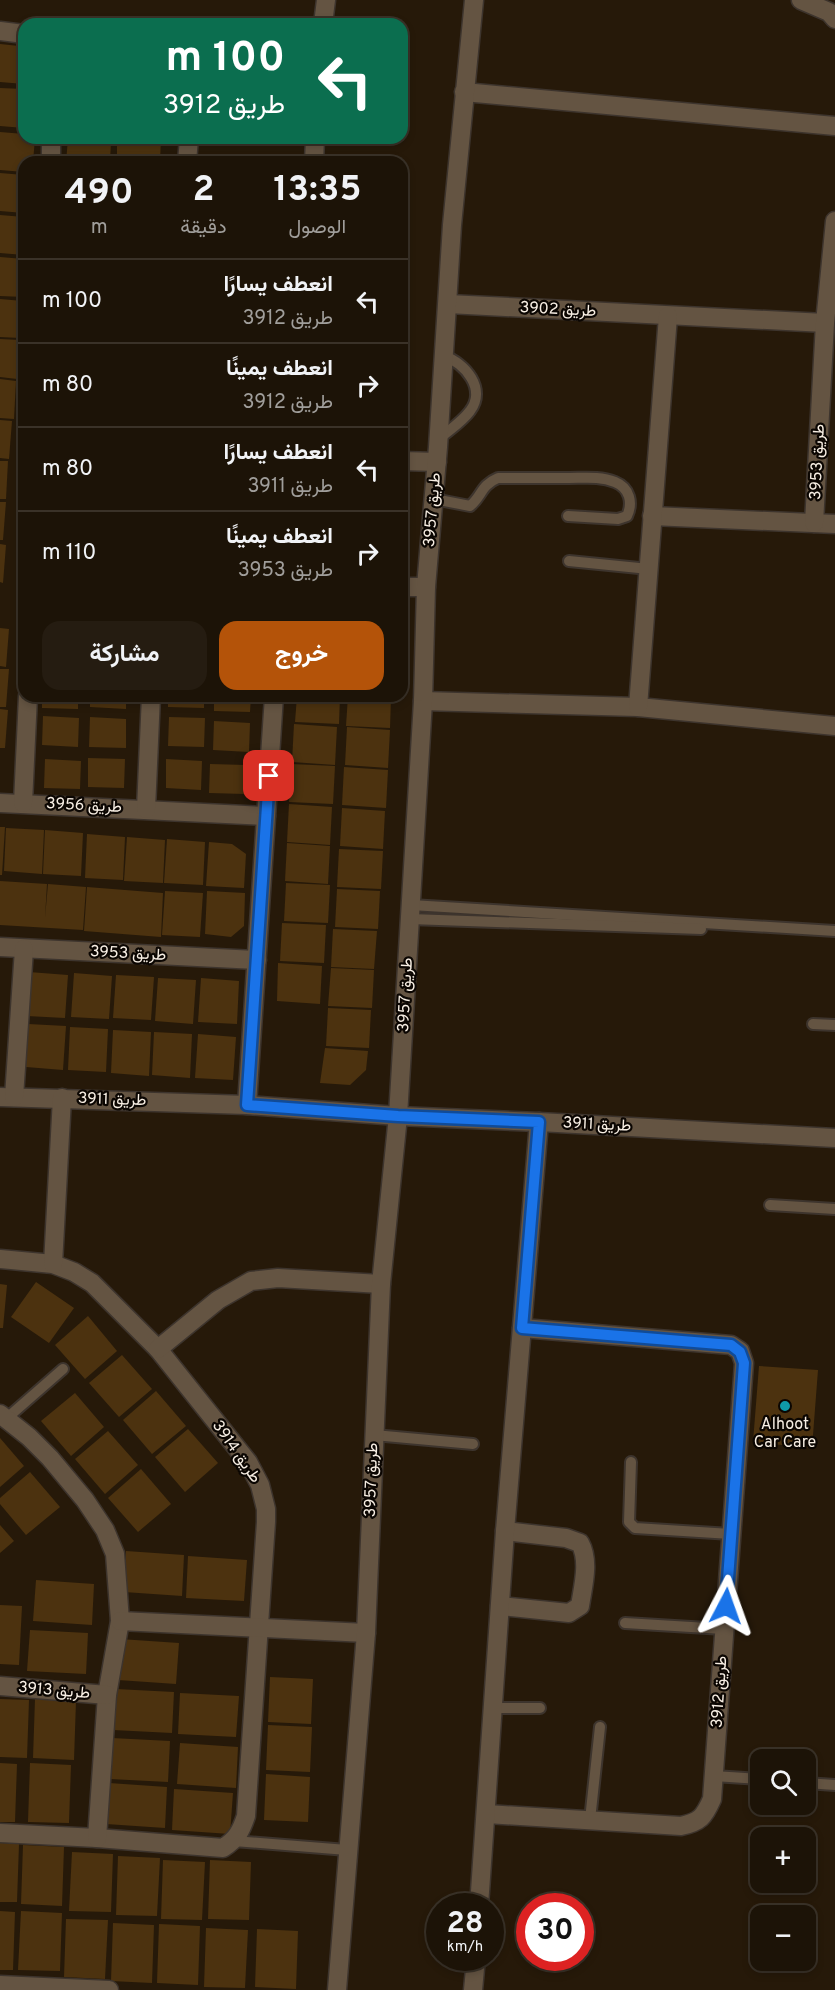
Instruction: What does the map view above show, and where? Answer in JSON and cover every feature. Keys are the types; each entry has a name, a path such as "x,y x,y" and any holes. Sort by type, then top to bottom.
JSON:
{"street":[{"path":"324,18 326,0"},
{"name":"طريق 3957","path":"337,1990 366,1633 381,1284 398,1116 423,701 426,587 439,439 452,225 474,0"},
{"path":"801,0 823,4 835,19"},
{"path":"0,31 18,33"},
{"path":"464,92 835,126"},
{"name":"طريق 3953","path":"814,524 825,323 835,220"},
{"name":"طريق 3902","path":"448,304 825,323"},
{"path":"638,707 668,316"},
{"path":"408,461 437,462"},
{"path":"652,516 835,524"},
{"path":"408,587 426,587"},
{"path":"423,701 638,707 835,726"},
{"name":"طريق 3956","path":"23,803 28,702"},
{"name":"طريق 3956","path":"146,809 151,702"},
{"path":"247,1105 274,702"},
{"name":"طريق 3956","path":"0,803 266,816"},
{"name":"طريق 3953","path":"0,947 256,960"},
{"path":"7,1097 24,949"},
{"name":"طريق 3911","path":"7,1097 247,1105 398,1116 835,1138"},
{"path":"53,1264 62,1098"},
{"path":"480,1893 505,1531 539,1122"},
{"name":"طريق 3914","path":"0,1259 53,1264 74,1272 92,1283 158,1349 248,1462 260,1485 266,1509 266,1522 246,1816 237,1837"},
{"path":"158,1349 218,1300 251,1281 278,1278 381,1284"},
{"name":"طريق 3912","path":"487,1814 681,1826 695,1823 706,1813 712,1799 714,1776 744,1363 740,1352 731,1345 522,1328"},
{"path":"3,1416 50,1458 85,1500 105,1530 115,1554 120,1622 107,1695 97,1838"},
{"path":"500,1606 569,1613 575,1611 580,1606 585,1565 584,1551 580,1543 566,1538 505,1531"},
{"path":"120,1622 366,1633"},
{"name":"طريق 3913","path":"0,1686 107,1695"},
{"path":"0,1833 223,1848 237,1837"},
{"path":"473,1990 475,1971"},
{"path":"0,1985 109,1990"}],"lane":[{"path":"439,439 470,412 476,397 473,382 465,369 444,356"},
{"path":"434,500 470,506 483,487 498,478 599,478 617,482 626,489 630,498 630,509 627,516 618,519 568,516"},
{"path":"569,561 649,569"},
{"path":"411,912 801,932 808,929 835,931"},
{"path":"813,1024 835,1025"},
{"path":"770,1205 835,1209"},
{"path":"3,1416 63,1370"},
{"path":"374,1435 473,1444"},
{"path":"631,1462 631,1526 731,1534"},
{"path":"625,1623 724,1629"},
{"path":"493,1708 540,1708"},
{"path":"590,1820 600,1726"},
{"path":"714,1776 750,1778"},
{"path":"816,1784 835,1785"},
{"path":"237,1837 347,1850"}],"building":[{"path":"0,44 18,46 18,84 0,82"},
{"path":"0,88 18,89 18,128 0,126"},
{"path":"0,132 18,134 18,144 34,144 34,156 18,156 18,172 0,170"},
{"path":"68,144 111,144 110,156 67,156"},
{"path":"117,144 161,144 160,156 117,156"},
{"path":"0,173 18,174 18,212 0,211"},
{"path":"0,215 18,216 18,254 0,253"},
{"path":"0,257 18,258 18,297 0,296"},
{"path":"0,299 18,301 18,338 0,337"},
{"path":"0,339 18,340 17,379 0,377"},
{"path":"0,379 16,381 14,419 0,418"},
{"path":"0,420 12,421 9,459 0,458"},
{"path":"0,461 8,461 6,499 0,499"},
{"path":"0,502 6,502 3,540 0,540"},
{"path":"0,544 6,545 3,583 0,582"},
{"path":"0,628 9,629 6,667 0,666"},
{"path":"0,669 9,669 6,707 0,707"},
{"path":"42,702 78,702 78,709 42,708"},
{"path":"90,702 126,702 126,709 90,707"},
{"path":"168,702 204,702 204,708 168,707"},
{"path":"214,702 251,702 250,712 214,711"},
{"path":"297,702 340,702 339,724 295,722"},
{"path":"348,702 391,702 390,728 346,726"},
{"path":"0,709 8,710 5,748 0,748"},
{"path":"43,716 79,718 78,747 42,745"},
{"path":"90,717 126,719 126,748 89,747"},
{"path":"169,717 205,718 204,747 168,746"},
{"path":"214,721 250,723 249,752 213,750"},
{"path":"294,724 337,727 335,765 292,762"},
{"path":"347,727 390,730 388,768 345,765"},
{"path":"88,758 125,759 124,788 88,787"},
{"path":"45,759 81,761 80,789 44,788"},
{"path":"166,759 202,761 201,790 166,788"},
{"path":"210,764 246,765 245,794 209,793"},
{"path":"291,764 335,766 333,804 289,802"},
{"path":"344,767 388,770 386,808 342,805"},
{"path":"289,804 332,807 330,845 287,842"},
{"path":"342,808 385,811 383,849 340,846"},
{"path":"0,827 5,827 2,875 0,875"},
{"path":"6,828 44,830 42,874 4,871"},
{"path":"45,830 83,833 81,876 43,874"},
{"path":"87,834 125,837 123,880 85,878"},
{"path":"127,837 165,840 163,883 124,881"},
{"path":"167,839 205,842 203,885 164,883"},
{"path":"209,842 232,844 246,854 244,888 206,886"},
{"path":"287,843 330,846 328,884 285,881"},
{"path":"339,849 383,851 381,889 337,887"},
{"path":"0,881 47,884 45,918 48,884 86,887 83,930 0,925"},
{"path":"286,883 330,885 328,923 284,921"},
{"path":"87,887 163,893 161,937 84,931"},
{"path":"337,889 380,891 378,929 335,927"},
{"path":"165,891 203,893 200,937 162,935"},
{"path":"207,891 245,893 244,926 231,937 205,934"},
{"path":"282,923 326,925 324,963 280,961"},
{"path":"333,929 377,931 374,969 331,967"},
{"path":"278,963 322,966 320,1004 277,1001"},
{"path":"331,968 374,970 372,1008 328,1006"},
{"path":"29,972 68,975 65,1018 27,1016"},
{"path":"74,973 112,976 109,1019 71,1017"},
{"path":"116,975 154,977 151,1020 113,1018"},
{"path":"158,978 196,980 193,1024 155,1021"},
{"path":"201,978 239,981 237,1024 198,1022"},
{"path":"328,1008 371,1010 369,1048 326,1046"},
{"path":"28,1024 66,1026 63,1070 26,1067"},
{"path":"70,1027 108,1029 106,1072 68,1070"},
{"path":"113,1030 151,1032 149,1076 111,1073"},
{"path":"154,1032 192,1034 190,1078 152,1075"},
{"path":"198,1034 236,1037 233,1080 195,1078"},
{"path":"325,1048 368,1051 366,1070 350,1085 320,1083"},
{"path":"36,1282 74,1308 49,1343 11,1317"},
{"path":"0,1284 7,1285 3,1328 0,1328"},
{"path":"88,1316 117,1351 85,1379 55,1345"},
{"path":"122,1355 152,1389 119,1417 89,1383"},
{"name":"Alhoot Car Care","path":"759,1366 818,1370 812,1448 753,1442"},
{"path":"156,1391 186,1426 152,1454 123,1420"},
{"path":"75,1393 104,1427 71,1456 41,1421"},
{"path":"188,1429 218,1463 185,1492 155,1457"},
{"path":"108,1431 138,1465 105,1494 75,1459"},
{"path":"0,1438 24,1466 0,1487"},
{"path":"141,1469 171,1504 138,1532 108,1498"},
{"path":"30,1472 60,1507 26,1535 0,1504 0,1498"},
{"path":"0,1525 14,1541 0,1553"},
{"path":"126,1551 184,1555 182,1596 124,1592"},
{"path":"188,1556 247,1560 244,1601 186,1598"},
{"path":"36,1580 94,1584 92,1625 33,1621"},
{"path":"0,1605 22,1606 19,1665 0,1664"},
{"path":"30,1630 88,1633 86,1674 27,1671"},
{"path":"120,1639 179,1643 176,1684 118,1680"},
{"path":"270,1677 313,1679 311,1724 268,1722"},
{"path":"116,1689 174,1692 172,1733 113,1730"},
{"path":"180,1693 239,1696 236,1737 178,1734"},
{"path":"0,1699 29,1700 27,1758 0,1757"},
{"path":"35,1699 76,1701 74,1760 33,1758"},
{"path":"268,1725 312,1727 310,1772 266,1770"},
{"path":"112,1738 170,1741 168,1782 110,1779"},
{"path":"180,1743 238,1747 236,1788 177,1784"},
{"path":"0,1763 17,1764 15,1822 0,1822"},
{"path":"30,1763 71,1765 69,1823 28,1822"},
{"path":"266,1774 310,1777 308,1822 264,1820"},
{"path":"109,1783 167,1787 165,1828 106,1824"},
{"path":"174,1789 233,1793 230,1834 172,1830"},
{"path":"0,1843 19,1844 17,1902 0,1902"},
{"path":"23,1845 64,1847 62,1906 21,1904"},
{"path":"72,1852 113,1854 111,1912 69,1911"},
{"path":"118,1856 160,1858 157,1916 116,1915"},
{"path":"163,1860 205,1862 202,1920 161,1919"},
{"path":"210,1860 251,1862 249,1920 208,1919"},
{"path":"0,1911 15,1912 13,1970 0,1970"},
{"path":"21,1911 62,1913 60,1971 18,1970"},
{"path":"66,1919 108,1920 105,1979 64,1977"},
{"path":"113,1923 154,1925 152,1983 111,1981"},
{"path":"159,1924 200,1926 198,1985 157,1983"},
{"path":"206,1928 248,1930 245,1988 204,1987"},
{"path":"257,1929 298,1931 296,1989 255,1987"}],"place":[{"name":"Alhoot Car Care","path":"785,1406"}],"route":[{"path":"269,776 247,1105 398,1116 539,1122 522,1328 731,1345 740,1352 744,1363 726,1606"}]}
